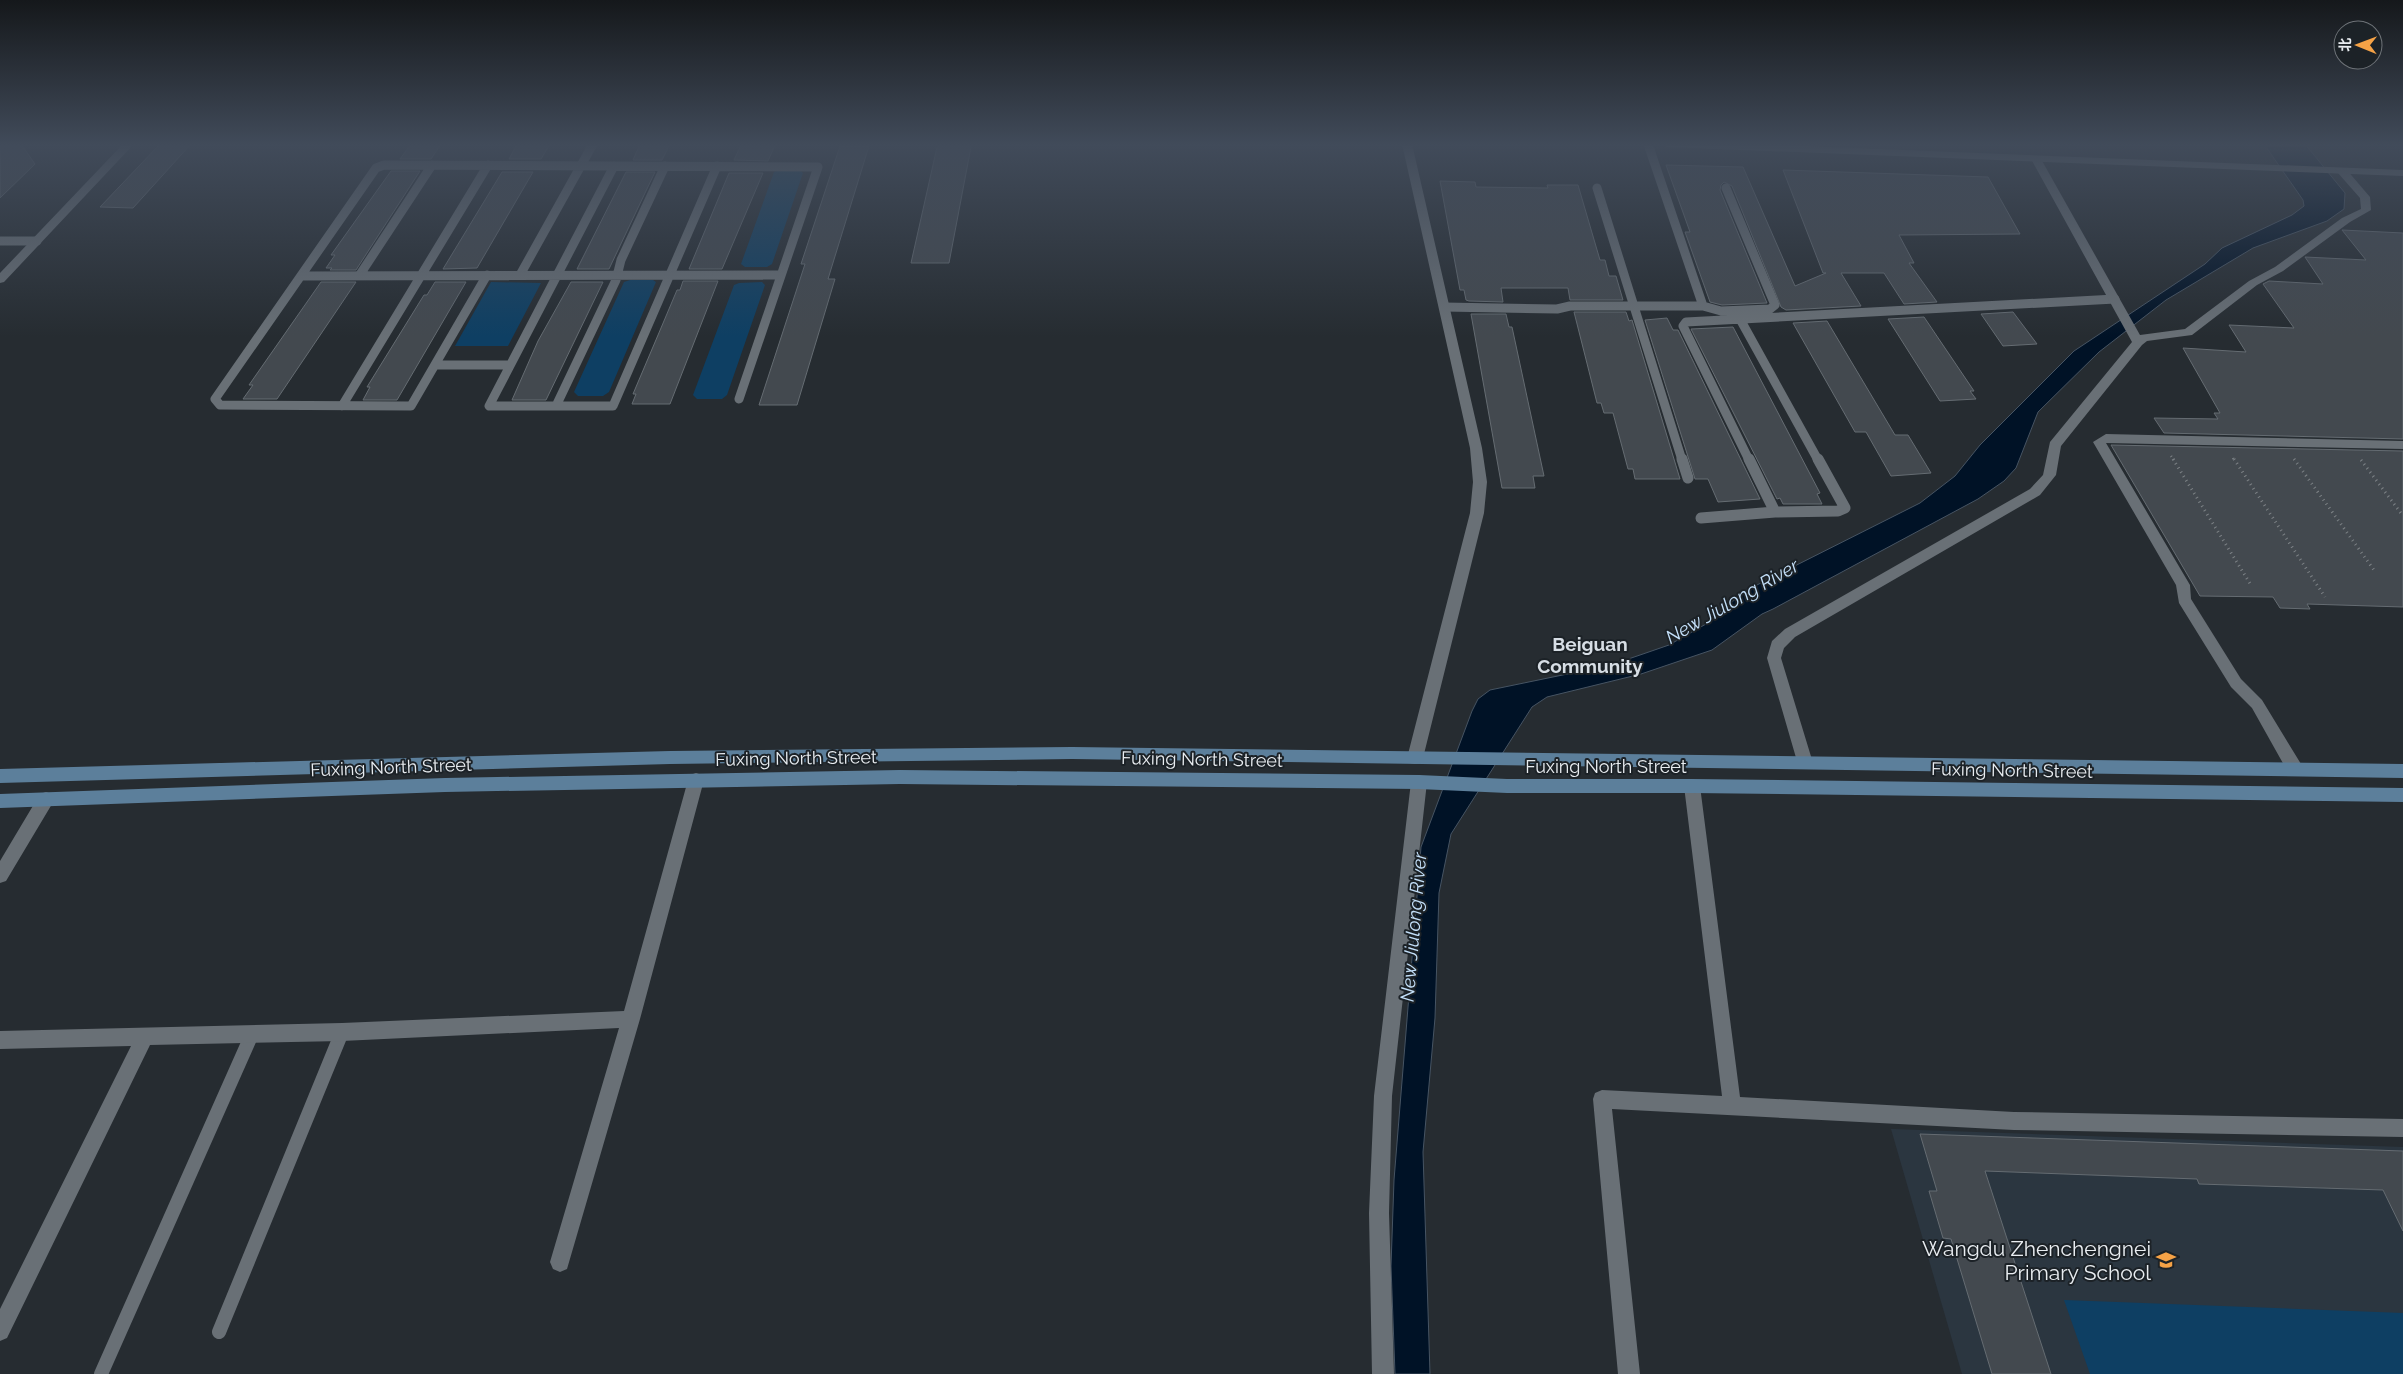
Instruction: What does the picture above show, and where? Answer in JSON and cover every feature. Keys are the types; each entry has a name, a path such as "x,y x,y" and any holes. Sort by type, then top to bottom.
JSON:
{"main road":[{"name":"Fuxing North Street","path":"0,776 747,755 1072,753 2403,771"},
{"name":"Fuxing North Street","path":"0,800 696,780 1070,778 1426,782 1507,786 1692,786 2403,795"}],"street":[{"path":"0,280 68,208"},
{"path":"1415,758 1477,513 1480,482 1476,448 1422,208"},
{"path":"2063,208 2136,338"},
{"path":"2136,338 2188,332 2253,284 2279,268 2346,220 2366,210 2366,208"},
{"path":"1805,763 1774,658 1777,646 1790,633 2035,492 2046,483 2052,472 2051,456 2055,445 2136,338"},
{"path":"2295,769 2257,704 2236,683 2184,599 2183,585 2099,442 2106,438 2403,445"},
{"path":"560,1262 631,1019 696,780"},
{"path":"1383,1374 1379,1213 1383,1096 1426,782"},
{"path":"1692,786 1732,1106"},
{"path":"0,876 46,799"},
{"path":"0,1040 342,1032 631,1019"},
{"path":"0,1331 145,1037"},
{"path":"1629,1374 1602,1099 2014,1121 2403,1128"}],"lane":[{"path":"348,208 215,399 220,405 412,406 487,275"},
{"path":"360,276 404,208"},
{"path":"342,406 462,208"},
{"path":"520,275 557,208"},
{"path":"592,208 489,406 614,406 699,208"},
{"path":"556,406 617,275 620,260 645,208"},
{"path":"739,399 804,208"},
{"path":"1603,208 1688,478"},
{"path":"1670,208 1703,306"},
{"path":"1444,307 1557,309 1570,306 1703,306 1721,311 1770,309 1775,305 1734,208"},
{"path":"0,241 37,241"},
{"path":"301,276 781,275"},
{"path":"1775,512 1683,326 1686,322 2117,304"},
{"path":"1701,518 1775,512 1838,511 1845,508 1740,319"},
{"path":"435,365 510,365"},
{"path":"219,1332 342,1032"},
{"path":"101,1374 252,1034"}],"path":[{"path":"2160,439 2251,585"},
{"path":"2221,440 2325,597"},
{"path":"2282,442 2374,570"},
{"path":"2349,443 2403,516"}],"shaded area":[{"path":"761,208 791,208 772,264 767,267 745,267 741,264"},
{"path":"2301,208 2344,208 2327,221 2253,248 2166,300 2099,352 2038,412 2016,468 2004,481 1978,499 1762,614 1712,650 1641,674 1547,697 1532,707 1451,834 1439,893 1435,1018 1423,1152 1430,1374 1395,1374 1391,1266 1394,1180 1421,847 1478,699 1490,690 1611,665 1669,645 1706,624 1745,591 1920,503 1955,476 1980,445 2074,351 2205,264 2222,248 2292,215"},
{"path":"630,280 653,280 656,282 609,392 603,396 578,396 574,392 624,282"},
{"path":"491,282 541,283 508,346 455,346"},
{"path":"762,282 765,285 727,395 722,399 697,399 693,395 734,285"},
{"name":"Wangdu Zhenchengnei Primary School","path":"1891,1129 2403,1147 2403,1374 1962,1374"},
{"path":"2064,1300 2403,1313 2403,1374 2090,1374"}],"building":[{"path":"364,208 396,208 356,270 330,270 332,268 326,268 335,255 331,255"},
{"path":"480,208 512,208 477,268 443,269"},
{"path":"608,208 638,208 609,269 577,269"},
{"path":"714,208 748,208 722,269 689,269"},
{"path":"819,208 850,208 828,279 835,279 797,405 759,405 805,264 801,264"},
{"path":"923,208 959,208 949,263 911,263"},
{"path":"1445,208 1585,208 1600,260 1605,260 1609,276 1616,276 1623,300 1570,300 1568,288 1501,288 1503,302 1469,301 1466,300 1464,290 1460,290"},
{"path":"1681,208 1728,208 1767,303 1722,305 1710,302 1685,232 1690,232"},
{"path":"1741,208 1761,208 1795,286 1826,273 1823,273 1798,208 2005,208 2020,234 1899,235 1914,263 1909,263 1937,302 1904,304 1884,273 1841,273 1861,306 1786,310 1781,307"},
{"path":"2342,230 2403,233 2403,439 2164,433 2154,418 2218,419 2214,413 2220,413 2183,348 2246,352 2229,325 2294,328 2263,284 2269,281 2323,284 2305,257 2366,260"},
{"path":"683,281 718,281 670,404 632,404 636,394 633,394 677,290 680,290"},
{"path":"321,282 356,282 277,399 243,399 253,385 249,385"},
{"path":"435,282 466,282 397,400 363,400 370,387 367,387 424,295 427,295"},
{"path":"571,282 603,282 546,400 512,400 538,341"},
{"path":"1574,312 1626,312 1629,321 1632,320 1680,479 1635,479 1633,469 1628,469 1613,413 1604,413 1601,403 1597,403"},
{"path":"2013,312 2037,344 2003,346 1981,314"},
{"path":"1471,314 1506,314 1509,327 1512,327 1544,476 1533,476 1535,488 1502,488"},
{"path":"1924,317 1974,391 1970,391 1976,399 1940,401 1888,319"},
{"path":"1667,318 1673,330 1678,330 1760,499 1718,502 1708,479 1695,479 1645,320"},
{"path":"1827,321 1895,435 1908,435 1931,473 1891,476 1866,432 1855,432 1793,323"},
{"path":"1733,327 1820,493 1817,494 1822,504 1783,504 1780,498 1777,499 1691,329"},
{"path":"2111,445 2403,451 2403,607 2307,604 2310,609 2280,608 2273,597 2200,596"},
{"path":"1920,1134 2403,1151 2403,1231 2383,1190 2199,1184 2197,1179 1985,1171 2051,1374 1992,1374 1951,1239 1943,1238 1929,1191 1937,1191"}],"place":[{"name":"Wangdu Zhenchengnei Primary School","path":"2166,1260"}],"district":[{"name":"Beiguan Community","path":"1590,655"}],"water label":[{"name":"New Jiulong River","path":"1732,601"},
{"name":"New Jiulong River","path":"1413,927"}]}
